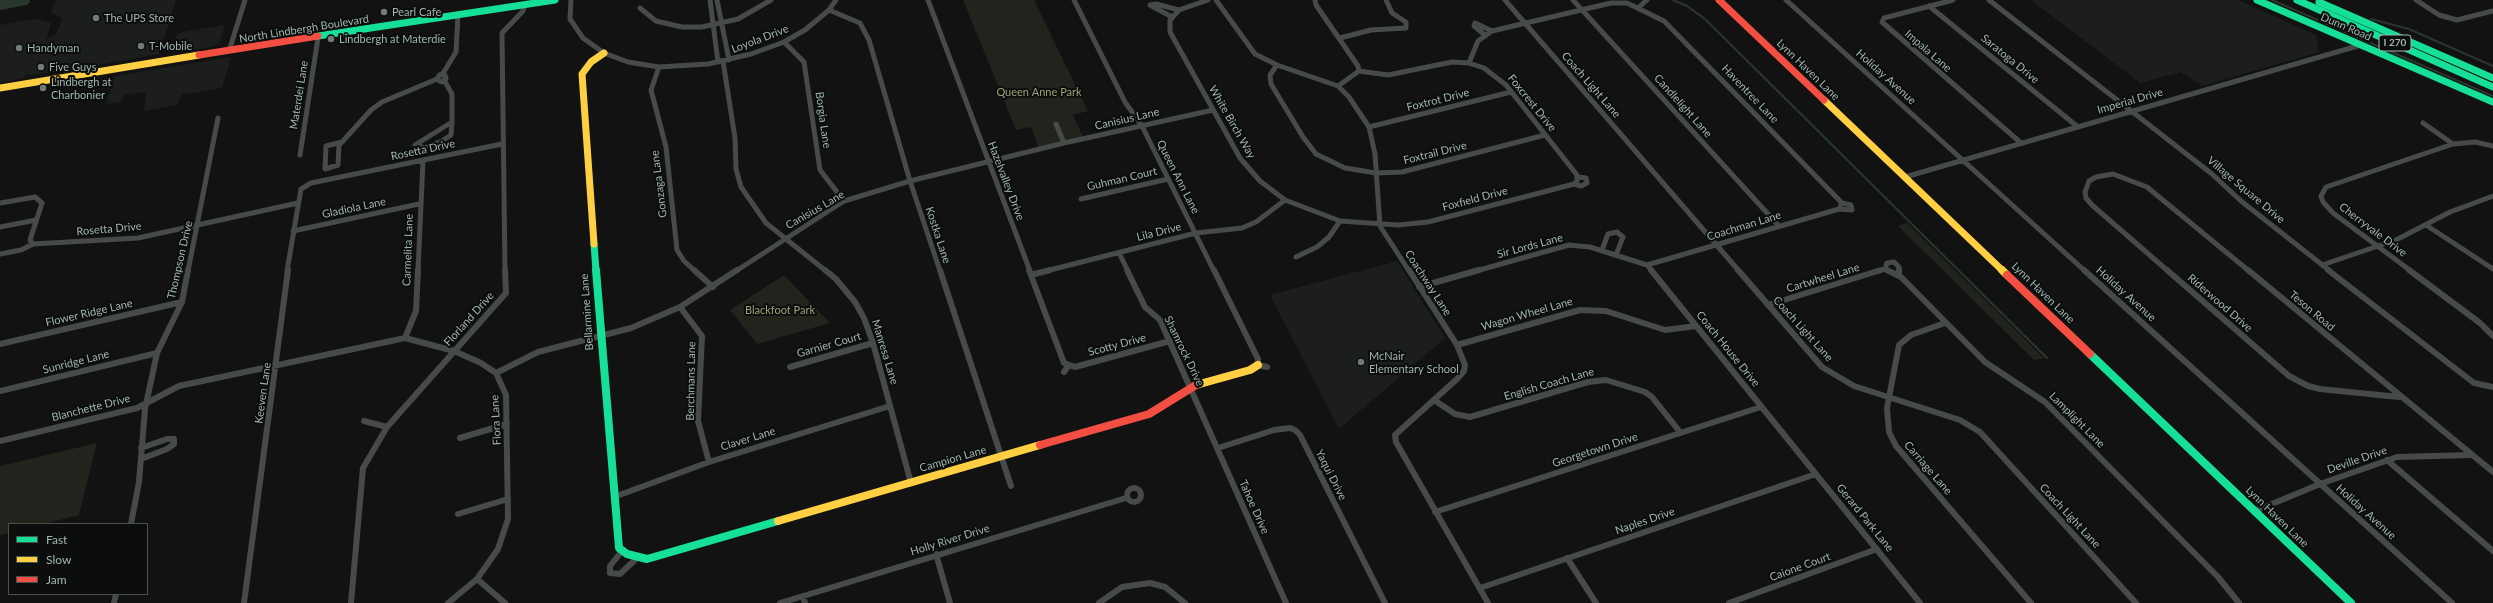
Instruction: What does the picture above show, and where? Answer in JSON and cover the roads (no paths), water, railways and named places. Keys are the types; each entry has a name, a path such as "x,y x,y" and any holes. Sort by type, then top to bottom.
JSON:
{"main road":[{"name":"North Lindbergh Boulevard","path":"171,61 555,0"},
{"name":"Lynn Haven Lane","path":"1719,0 2351,603"},
{"name":"Dunn Road","path":"2257,0 2493,102"},
{"name":"I 270","path":"2297,0 2493,87"},
{"name":"I 270","path":"2314,0 2493,78"},
{"name":"Bellarmine Lane","path":"604,53 591,62 582,74 600,336 617,542 622,551"},
{"path":"0,88 158,61 171,61"},
{"path":"0,94 157,65 171,61"},
{"name":"Campion Lane","path":"637,558 647,559 1149,414 1190,387 1250,370 1258,365"},
{"path":"622,551 637,558"}],"street":[{"path":"229,52 245,0"},
{"name":"Loyola Drive","path":"571,0 570,19 582,38 604,53 628,62 659,67 690,66 723,61 784,42 805,30 829,10 836,0"},
{"name":"Manresa Lane","path":"710,0 712,25 723,61"},
{"name":"Manresa Lane","path":"717,0 722,24 723,61 735,138 736,169 741,187 757,213 836,278 855,302 873,343 911,483"},
{"path":"640,8 656,21 682,27 722,24 749,15 771,0"},
{"name":"Hazelvalley Drive","path":"928,0 1064,363 1068,366"},
{"name":"Queen Ann Lane","path":"1074,0 1125,102 1142,126 1196,233 1258,359 1258,365"},
{"path":"1179,10 1156,4 1150,5 1154,9 1172,17 1179,10 1208,0"},
{"path":"1216,0 1249,48 1255,54 1277,65 1338,86 1350,80 1358,71 1356,61 1316,5 1315,0"},
{"path":"1340,38 1371,30 1398,30 1406,28 1406,22 1392,14 1386,0"},
{"name":"Coach Light Lane","path":"1505,0 1768,305 1826,370 1854,386 1960,420 1980,432 2136,603"},
{"name":"Candlelight Lane","path":"1573,0 1779,226"},
{"path":"1638,8 1647,0"},
{"name":"Holiday Avenue","path":"1786,0 2452,603"},
{"name":"Impala Lane","path":"1953,0 1884,18 1882,22 2021,143"},
{"name":"Village Square Drive","path":"1989,0 2212,174 2241,201 2467,378 2482,386 2493,388"},
{"path":"2416,0 2439,15 2457,20 2493,11"},
{"name":"Haventree Lane","path":"1492,31 1582,9 1622,2 1664,21 1842,203 1851,205 1852,210 1839,210"},
{"name":"Florland Drive","path":"351,603 363,468 387,427 506,293 502,144 502,33 523,11 525,5"},
{"name":"Saratoga Drive","path":"1929,6 2078,127"},
{"name":"Kostka Lane","path":"829,10 842,14 860,23 869,40 910,181 1011,486"},
{"path":"342,142 326,146 324,169 338,165 342,142 371,110 382,102 437,79 442,75 456,52 458,15"},
{"name":"White Birch Way","path":"1172,17 1169,26 1170,32 1213,110 1249,170 1260,181 1285,200 1340,221 1380,226"},
{"path":"1469,63 1478,41 1492,31 1479,23 1475,24 1474,26 1485,35"},
{"name":"Materdei Lane","path":"300,155 318,38"},
{"name":"Borgia Lane","path":"784,42 804,62 820,170 844,201"},
{"name":"Imperial Drive","path":"1906,178 2021,143 2361,45"},
{"name":"Foxcrest Drive","path":"1358,71 1388,75 1442,63 1469,63 1493,73 1511,92 1545,135 1577,180"},
{"name":"Foxtrail Drive","path":"1277,65 1270,75 1271,84 1316,154 1344,168 1376,173 1416,170 1545,135"},
{"name":"Gonzaga Lane","path":"659,67 651,90 666,147 678,250 684,261 713,287"},
{"path":"442,75 448,76 444,80"},
{"path":"437,79 444,80"},
{"path":"444,80 452,94 452,122 450,135 442,141 425,148 419,148 415,145 452,122"},
{"name":"Coachway Lane","path":"1338,86 1344,91 1369,127 1374,144 1380,226 1464,358 1464,371 1434,400 1410,419 1395,436 1405,459 1488,603"},
{"name":"Foxtrot Drive","path":"1369,127 1511,92"},
{"name":"Canisius Lane","path":"496,373 538,352 631,328 680,307 844,201 910,181 1064,143 1213,110"},
{"name":"Thompson Drive","path":"131,523 141,460 146,402 157,353 182,302 199,224 218,118"},
{"path":"2422,123 2453,144 2475,142 2493,146"},
{"path":"1056,124 1064,143"},
{"name":"Rosetta Drive","path":"303,187 502,144"},
{"name":"Cherryvale Drive","path":"2453,144 2333,184 2322,192 2323,202 2480,323 2493,336"},
{"name":"Carmelita Lane","path":"405,338 416,311 419,204 423,161"},
{"name":"Riderwood Drive","path":"2113,174 2096,176 2086,186 2086,198 2092,205 2289,376 2308,386 2320,389 2399,397"},
{"name":"Teson Road","path":"2113,174 2137,181 2156,194 2399,397 2493,472"},
{"name":"Guhman Court","path":"1081,199 1168,179"},
{"name":"Foxfield Drive","path":"1380,226 1428,222 1577,180"},
{"name":"Keeven Lane","path":"244,603 294,231 298,203 303,187"},
{"path":"2322,265 2377,245 2396,240 2450,212 2493,196"},
{"path":"0,204 35,197 42,203 30,240 33,244"},
{"name":"Lila Drive","path":"1031,275 1196,233 1232,230 1250,226 1285,200"},
{"name":"Rosetta Drive","path":"0,254 21,250 33,244 126,239 298,203"},
{"path":"1839,210 1842,203"},
{"name":"Gladiola Lane","path":"294,231 419,204"},
{"name":"Coachman Lane","path":"1646,265 1839,210"},
{"path":"0,228 36,220"},
{"path":"1296,257 1317,247 1329,237 1340,221"},
{"path":"2426,225 2493,269"},
{"path":"1602,250 1608,234 1617,232 1623,236 1616,255"},
{"name":"Sir Lords Lane","path":"1419,287 1570,246 1579,245 1602,250 1646,265"},
{"name":"Shamrock Drive","path":"1119,253 1145,307 1160,320 1205,419"},
{"name":"Cartwheel Lane","path":"1768,305 1885,269 1887,263 1894,262 1899,267 1899,275"},
{"name":"Coach House Drive","path":"1646,265 1794,445"},
{"name":"Lamplight Lane","path":"1885,269 1899,275 1985,362 2045,402 2218,577 2239,603"},
{"name":"Flower Ridge Lane","path":"0,344 182,302"},
{"name":"Berchmans Lane","path":"680,307 702,336 698,421 709,462"},
{"name":"Wagon Wheel Lane","path":"1457,345 1580,310 1606,312 1665,330 1696,326"},
{"name":"Carriage Lane","path":"1945,323 1911,335 1900,345 1889,398 1887,424 1896,446 2031,603"},
{"path":"277,364 281,365 405,338 454,351 481,362 496,373"},
{"name":"Scotty Drive","path":"1068,366 1075,367 1170,341"},
{"name":"Garnier Court","path":"790,367 873,343"},
{"name":"Sunridge Lane","path":"0,391 157,353"},
{"name":"Blanchette Drive","path":"0,441 137,408 146,402 180,386 277,364"},
{"path":"1258,365 1266,367"},
{"path":"1064,372 1068,366"},
{"name":"Flora Lane","path":"448,603 477,579 503,540 508,519 506,395 496,373"},
{"name":"English Coach Lane","path":"1434,400 1455,414 1470,417 1588,382 1606,380 1645,392 1652,397 1680,432"},
{"name":"Claver Lane","path":"614,497 709,462 890,406"},
{"name":"Georgetown Drive","path":"1435,512 1761,406"},
{"name":"Tahoe Drive","path":"1205,419 1286,603"},
{"path":"364,422 387,427"},
{"path":"460,438 507,424"},
{"name":"Yaqui Drive","path":"1218,448 1274,430 1290,428 1295,430 1300,435 1385,603"},
{"path":"141,448 167,439 174,439 174,444 167,449 141,460"},
{"name":"Gerard Park Lane","path":"1794,445 1920,603"},
{"name":"Deville Drive","path":"2255,511 2320,484 2387,460 2410,456 2471,455"},
{"path":"2387,460 2493,551"},
{"name":"Naples Drive","path":"1480,588 1816,474"},
{"name":"Holly River Drive","path":"780,603 804,600 936,554 1126,498"},
{"path":"458,514 508,499"},
{"name":"Caione Court","path":"1729,603 1877,549"},
{"path":"622,551 610,566 610,573 620,574 637,558"},
{"path":"936,554 950,603"},
{"path":"1567,558 1596,603"},
{"path":"477,579 497,594 505,603"},
{"path":"1099,603 1112,592 1133,584 1150,583 1165,587 1184,603"}],"waterway":[{"path":"0,5 25,0"},
{"path":"1673,0 1687,6 1705,19 2047,358"},
{"path":"2272,0 2493,96"},
{"path":"2371,19 2409,29 2493,66"}],"place":[{"name":"Pearl Cafe","path":"384,12"},
{"name":"The UPS Store","path":"96,18"},
{"name":"Lindbergh at Materdie","path":"331,39"},
{"name":"T-Mobile","path":"141,46"},
{"name":"Handyman","path":"19,48"},
{"name":"Five Guys","path":"41,67"},
{"name":"Lindbergh at Charbonier","path":"43,88"},
{"name":"McNair Elementary School","path":"1361,362"}],"park label":[{"name":"Queen Anne Park","path":"1039,92"},
{"name":"Blackfoot Park","path":"780,310"}]}
